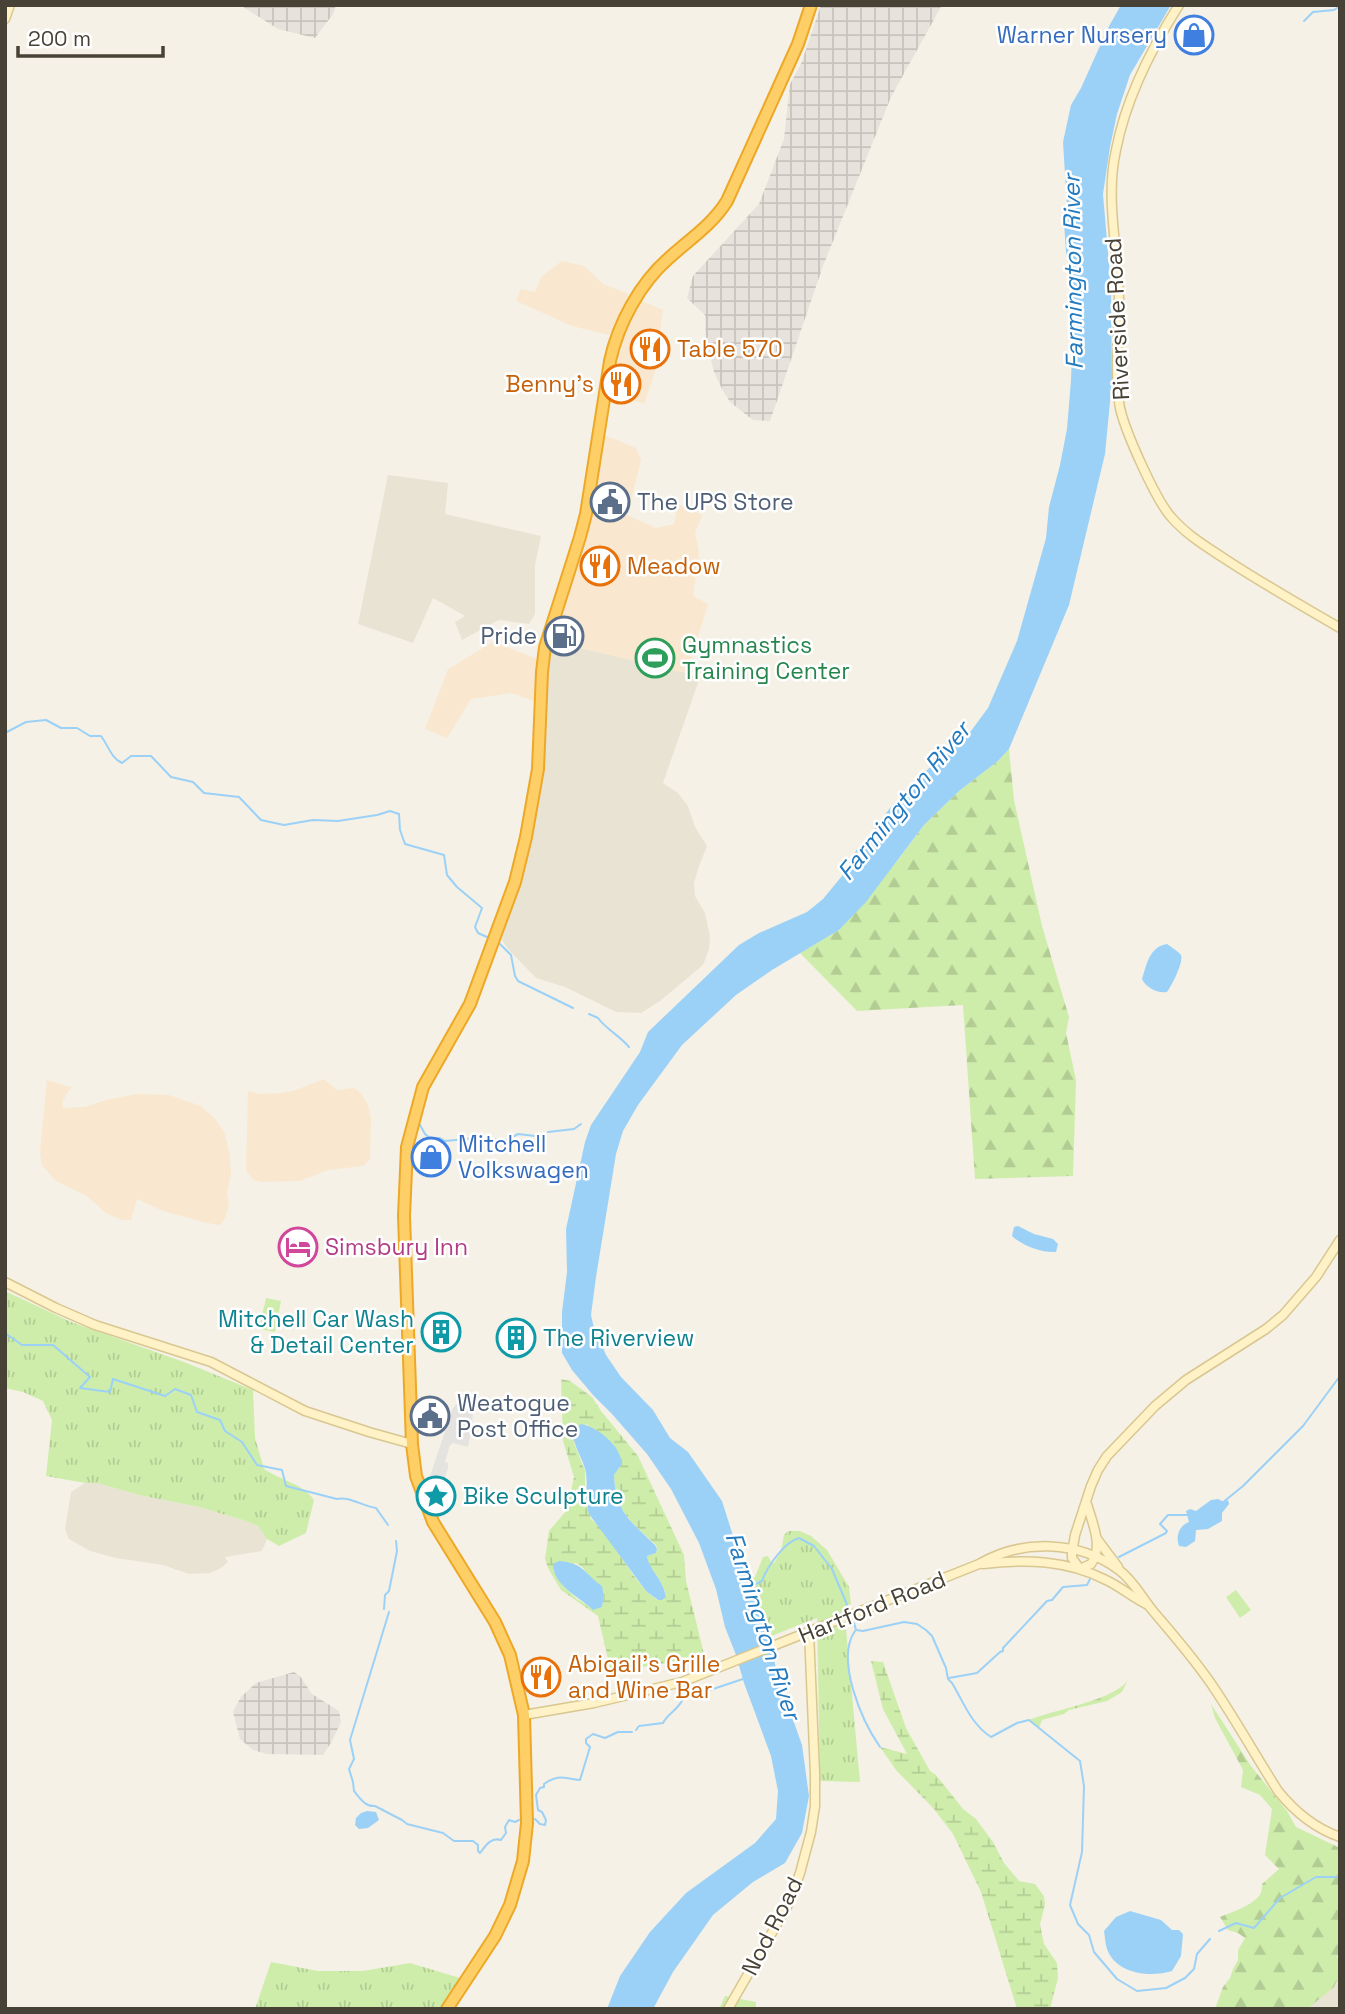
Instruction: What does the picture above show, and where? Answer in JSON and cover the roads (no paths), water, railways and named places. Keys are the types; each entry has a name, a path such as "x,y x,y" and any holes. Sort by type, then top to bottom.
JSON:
{"highway":[{"path":"447,2009 495,1936 510,1905 523,1861 527,1823 524,1715 510,1655 495,1622 433,1522 416,1476 412,1444 404,1216 407,1147 423,1087 470,1004 519,867 538,769 545,648 586,514 613,349 624,320 653,274 712,222 727,201 798,44 811,5"}],"street":[{"path":"5,19 10,5"},
{"name":"Riverside Road","path":"1180,5 1140,78 1124,117 1115,152 1111,208 1119,294 1120,410 1134,447 1170,517 1199,541 1256,580 1340,628"},
{"path":"1087,1504 1097,1539 1096,1556 1091,1564 1080,1569 1072,1558 1075,1535 1098,1470 1118,1444 1155,1405 1186,1380 1266,1329 1283,1315 1316,1277 1340,1240"},
{"path":"5,1282 95,1325 211,1362 305,1411 356,1429 412,1444"},
{"path":"1056,1546 1069,1542 1075,1535"},
{"path":"1097,1539 1122,1572"},
{"name":"Hartford Road","path":"524,1715 666,1687 1014,1549 1056,1546 1096,1556 1122,1572 1216,1690 1290,1805 1317,1826 1340,1837"},
{"name":"Hartford Road","path":"979,1564 1030,1560 1080,1569 1109,1581 1148,1605"},
{"name":"Nod Road","path":"728,2009 789,1903 811,1832 815,1806 815,1774 809,1632"}],"water":[{"name":"Farmington River","path":"1121,5 1171,5 1130,75 1117,114 1103,194 1111,288 1112,381 1105,454 1069,605 1009,749 924,825 866,902 839,930 736,995 682,1045 638,1105 623,1131 616,1154 596,1277 591,1315 593,1324 606,1355 621,1377 653,1410 670,1438 688,1452 722,1501 747,1580 768,1634 778,1677 802,1745 809,1796 802,1833 785,1863 753,1882 713,1915 673,1972 653,2009 607,2009 620,1976 650,1932 686,1893 755,1843 776,1819 778,1791 771,1756 725,1627 716,1589 699,1543 671,1489 647,1454 593,1395 562,1353 562,1312 567,1272 566,1229 585,1142 591,1125 640,1052 648,1032 739,945 807,912 823,899 842,876 857,849 890,808 934,763 968,735 988,708 1017,641 1046,538 1049,507 1067,429 1073,323 1064,222 1067,207 1063,142 1071,105"},
{"path":"1167,944 1181,955 1181,963 1167,992 1160,992 1149,987 1142,979 1152,952"},
{"path":"1018,1226 1053,1239 1058,1244 1056,1252 1039,1250 1016,1240 1012,1236 1014,1227"},
{"path":"581,1424 608,1438 621,1457 622,1464 614,1475 615,1488 626,1515 657,1549 656,1553 647,1556 664,1591 666,1597 662,1600 646,1591 589,1514 586,1473 573,1435 573,1429"},
{"path":"1211,1500 1224,1502 1228,1500 1229,1504 1222,1513 1222,1521 1208,1529 1196,1530 1195,1541 1186,1547 1179,1546 1179,1531 1189,1522 1186,1511 1196,1511"},
{"path":"559,1561 579,1567 602,1586 602,1607 593,1610 562,1585 554,1572 553,1564"},
{"path":"367,1811 376,1812 379,1820 368,1828 359,1829 355,1825 356,1818"},
{"path":"1130,1911 1161,1920 1172,1930 1179,1930 1183,1934 1181,1956 1172,1971 1154,1974 1135,1972 1118,1964 1111,1957 1106,1947 1104,1931 1116,1917"}],"waterway":[{"path":"1304,21 1313,12 1334,10 1340,6"},
{"path":"5,733 26,722 46,720 61,728 77,728 90,736 101,736 112,755 122,763 131,756 151,756 171,777 193,782 204,793 239,797 261,820 284,825 313,820 338,821 390,811 399,814 400,830 405,844 444,855 447,875 482,908 475,927 478,933 487,937"},
{"path":"500,944 511,955 518,981 573,1008"},
{"path":"589,1014 598,1018 629,1047"},
{"path":"548,1132 574,1129 581,1124"},
{"path":"420,1125 431,1139 440,1138 445,1141 477,1138 507,1140 518,1134 535,1136"},
{"path":"5,1333 22,1345 53,1345 90,1377 80,1388 110,1392 113,1379 165,1396 175,1389 191,1395 197,1412 220,1420 225,1431 242,1442 257,1465 282,1470 286,1486 376,1508 388,1525"},
{"path":"1222,1503 1243,1486 1303,1426 1340,1376"},
{"path":"1119,1557 1166,1533 1160,1524 1168,1515 1187,1515"},
{"name":"Farmington River","path":"748,1588 762,1581 777,1556 788,1544 799,1538 814,1546 832,1569 848,1607"},
{"path":"384,1609 397,1551 396,1541"},
{"path":"949,1678 977,1673 1003,1651 1063,1587 1087,1585 1090,1579"},
{"path":"389,1612 350,1740 354,1759 349,1769 354,1791 365,1803 407,1824 443,1833 454,1841 473,1841 478,1845 480,1853 492,1841 501,1840 509,1820 519,1820"},
{"path":"854,1623 856,1630 863,1631 904,1622 917,1624 932,1636 948,1679 984,1732 991,1737 1017,1723 1029,1720 1080,1761 1084,1786 1082,1852 1070,1905 1078,1924 1089,1935 1094,1952 1117,1979 1137,1991 1166,1988 1185,1978 1194,1969 1197,1954 1210,1939"},
{"path":"855,1631 850,1643 849,1674 859,1707 880,1747"},
{"path":"636,1730 639,1726 663,1723 683,1699 743,1679"},
{"path":"535,1819 545,1825 546,1820 538,1810 536,1795 544,1784 558,1778 580,1780 590,1747 586,1739 593,1734 605,1738 618,1732 632,1732"},
{"path":"1219,1931 1236,1923 1254,1928 1280,1898 1316,1877 1340,1877"}],"place":[{"name":"Warner Nursery","path":"1194,35"},
{"name":"Table 570","path":"650,349"},
{"name":"Benny's","path":"621,384"},
{"name":"The UPS Store","path":"610,502"},
{"name":"Meadow","path":"600,566"},
{"name":"Pride","path":"564,636"},
{"name":"Gymnastics Training Center","path":"655,658"},
{"name":"Mitchell Volkswagen","path":"431,1157"},
{"name":"Simsbury Inn","path":"298,1247"},
{"name":"Mitchell Car Wash & Detail Center","path":"441,1332"},
{"name":"The Riverview","path":"516,1338"},
{"name":"Weatogue Post Office","path":"430,1416"},
{"name":"Bike Sculpture","path":"436,1496"},
{"name":"Abigail's Grille and Wine Bar","path":"541,1677"}]}
